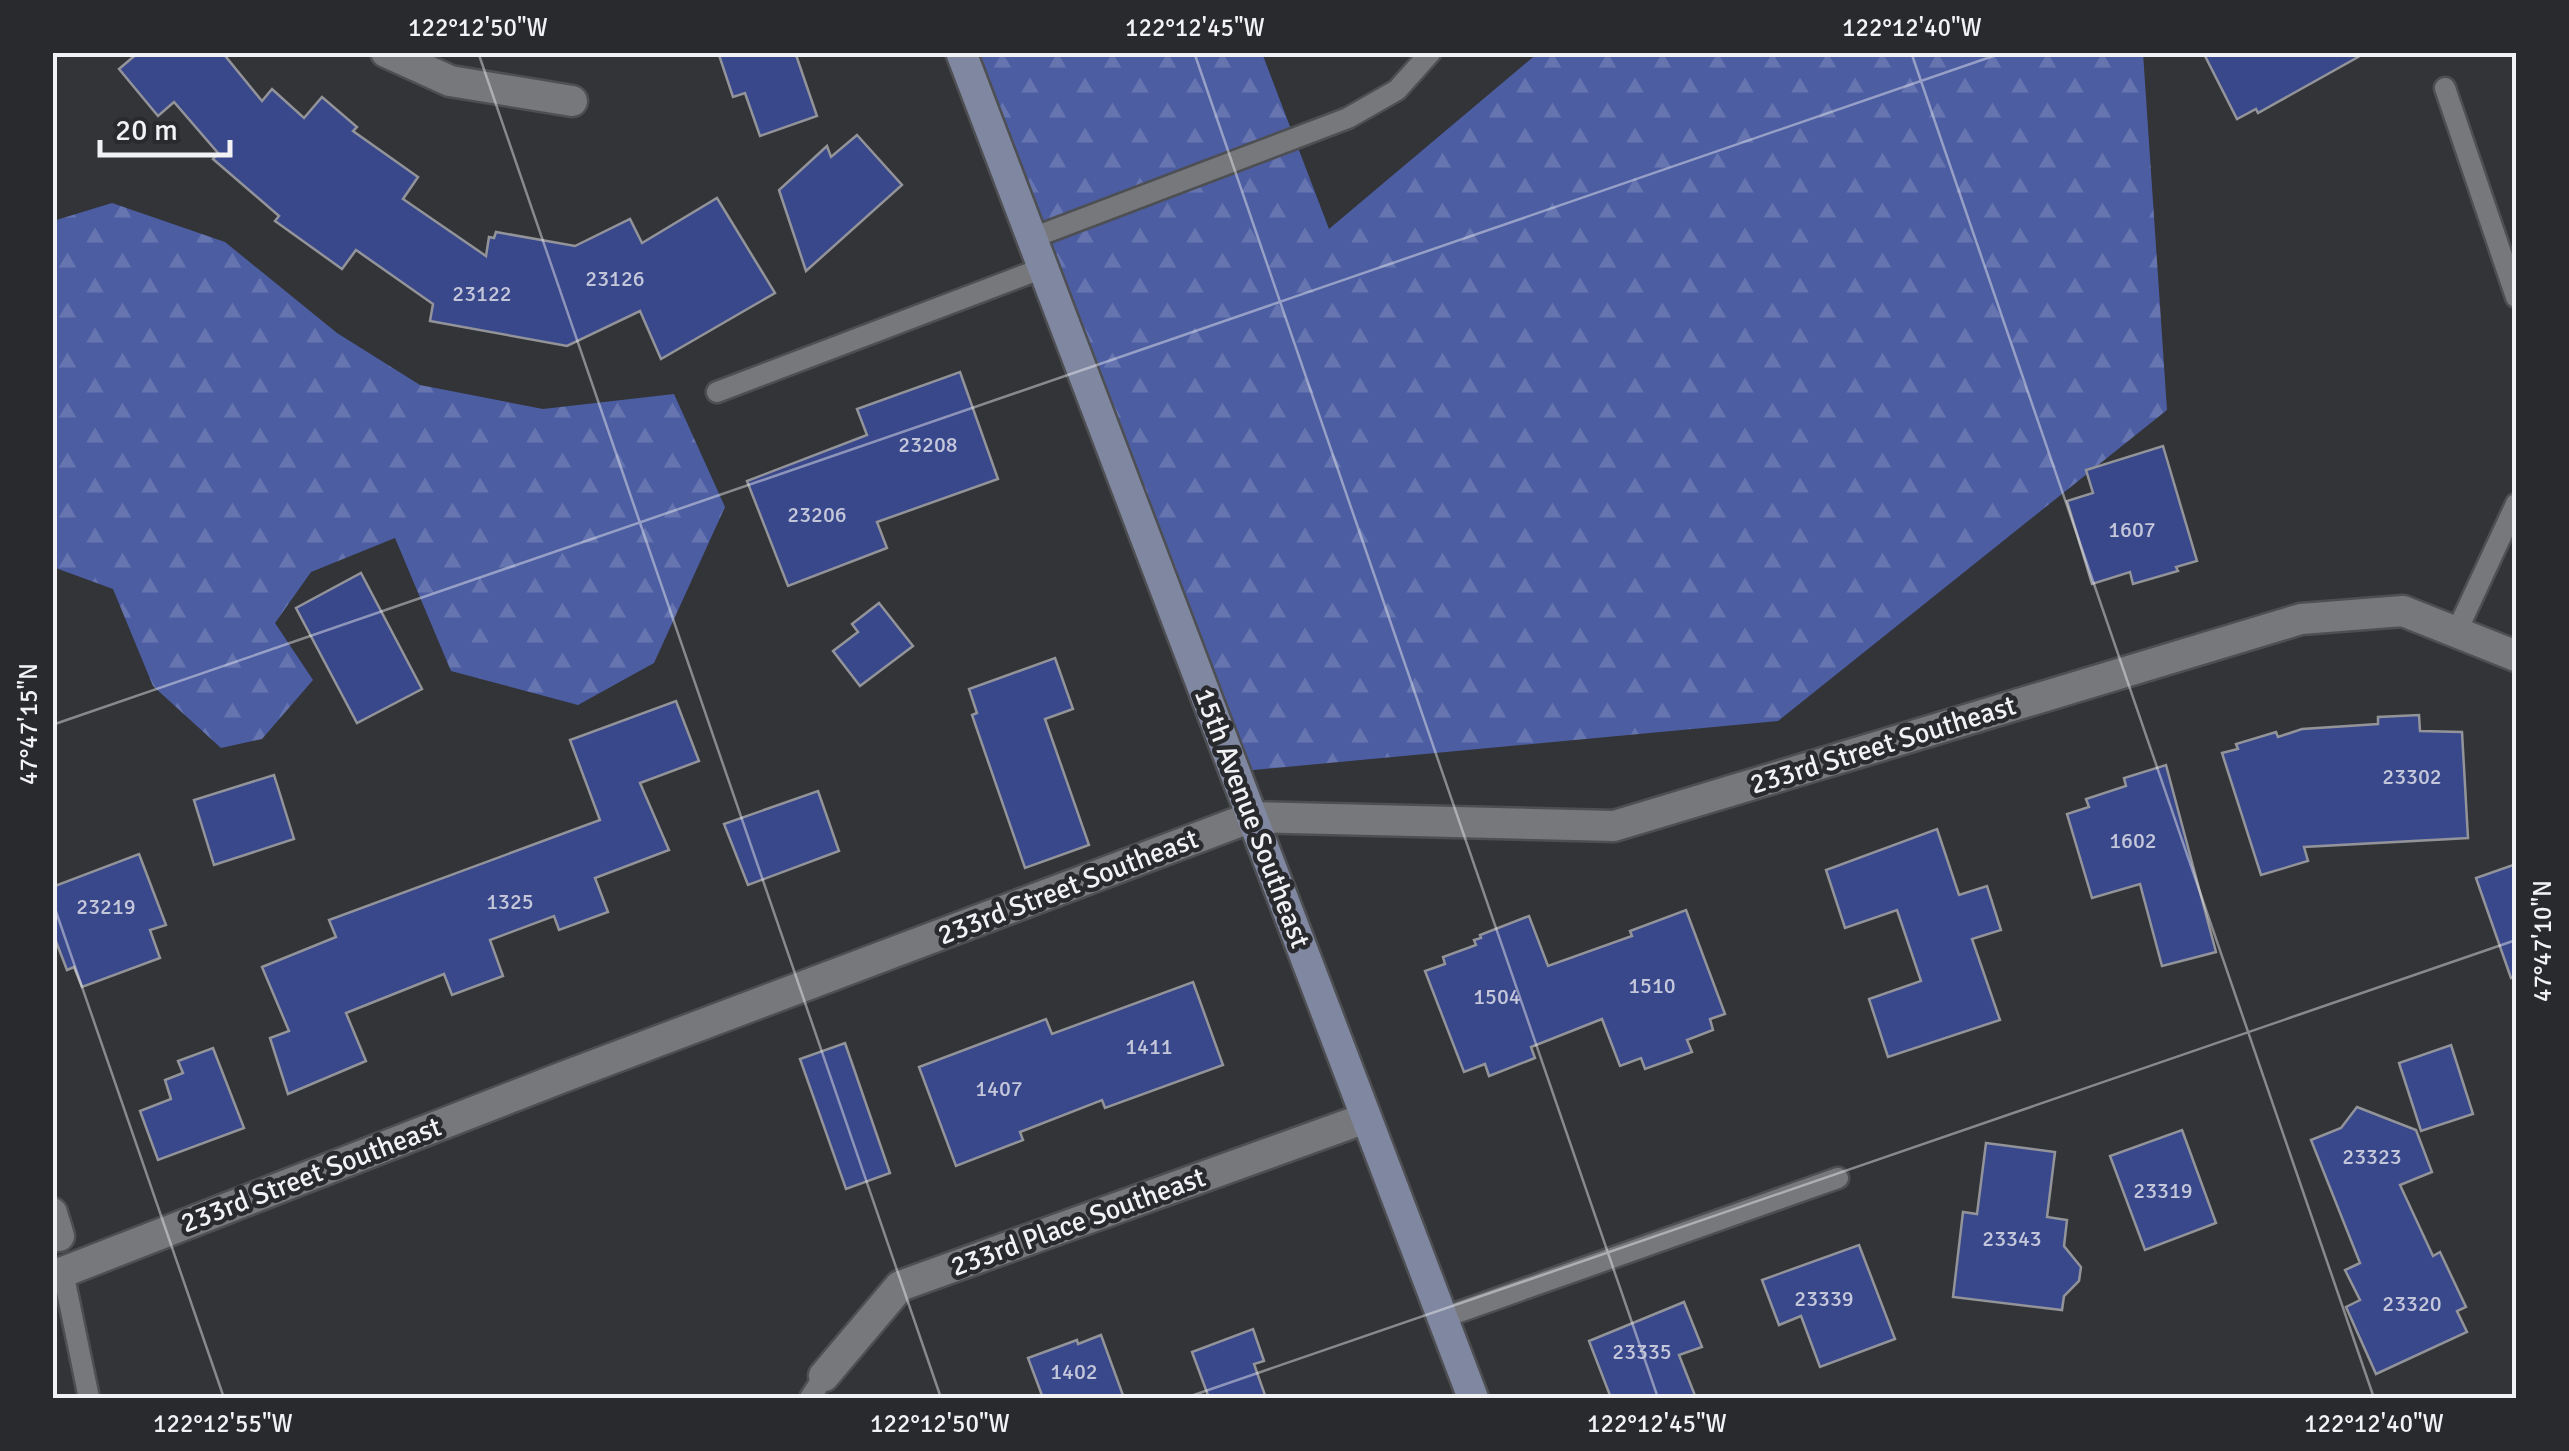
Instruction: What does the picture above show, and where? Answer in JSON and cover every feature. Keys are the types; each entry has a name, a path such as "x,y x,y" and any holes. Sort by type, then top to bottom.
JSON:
{"street":[{"path":"386,52 450,81 572,101"},
{"name":"15th Avenue Southeast","path":"961,52 1473,1398"},
{"name":"233rd Street Southeast","path":"63,1272 563,1077 1252,817 1614,826 2301,619 2404,611 2516,656"},
{"name":"233rd Place Southeast","path":"817,1387 900,1286 1366,1118"}],"lane":[{"path":"1032,238 1348,118 1398,90 1431,52"},
{"path":"2445,88 2516,297"},
{"path":"717,392 1043,268"},
{"path":"2456,633 2516,504"},
{"path":"1442,1318 1838,1178"},
{"path":"63,1272 89,1398"}],"green space":[{"path":"965,53 1262,53 1329,229 1538,53 2143,53 2167,410 1778,721 1243,771"},
{"path":"112,203 225,242 337,333 420,385 543,409 674,394 725,507 654,663 578,705 451,671 395,538 311,572 275,623 313,680 262,739 221,748 153,686 113,589 53,567 53,221"}],"building":[{"path":"139,52 222,52 262,101 272,89 304,118 322,97 357,127 353,131 418,177 403,199 486,256 489,237 494,238 496,232 575,246 630,219 642,243 717,198 775,293 661,359 640,311 567,346 430,321 433,304 356,250 342,269 275,221 279,216 213,159 218,153 174,102 158,116 119,69"},
{"path":"718,52 795,52 817,116 760,136 745,93 733,97"},
{"path":"2203,52 2367,52 2258,113 2256,109 2237,119"},
{"path":"857,135 902,185 806,271 779,190 827,146 831,157"},
{"path":"960,372 998,479 877,522 887,548 788,586 747,481 867,435 857,409"},
{"path":"2163,446 2197,561 2133,584 2130,572 2092,584 2067,501 2093,493 2086,470"},
{"path":"361,573 422,689 357,723 296,608"},
{"path":"879,603 913,646 860,686 833,651 858,632 852,624"},
{"path":"1055,658 1073,709 1045,719 1089,845 1025,868 972,715 977,713 969,689"},
{"path":"676,701 699,761 640,783 669,850 595,878 608,912 559,930 554,916 490,940 503,976 452,995 444,974 346,1013 366,1061 288,1094 270,1038 289,1031 262,967 336,937 329,920 600,820 570,740"},
{"path":"2419,715 2420,731 2462,732 2468,838 2304,847 2308,861 2261,875 2222,753 2238,749 2236,744 2276,732 2278,737 2302,729 2378,724 2378,717"},
{"path":"2166,765 2216,952 2162,966 2140,884 2092,898 2067,814 2089,807 2086,799 2126,786 2124,778"},
{"path":"274,775 294,839 214,865 194,800"},
{"path":"818,791 839,851 748,885 724,824"},
{"path":"1937,829 1959,895 1987,886 2001,930 1972,939 2000,1020 1888,1057 1869,999 1921,981 1897,910 1845,928 1826,870"},
{"path":"139,854 166,925 150,930 160,958 82,987 74,967 67,970 52,931 52,887"},
{"path":"2516,864 2516,977 2511,978 2476,878"},
{"path":"1686,910 1725,1014 1710,1019 1713,1030 1687,1040 1692,1052 1645,1069 1641,1058 1620,1066 1602,1019 1531,1047 1535,1058 1489,1076 1485,1064 1464,1072 1425,971 1445,964 1443,957 1476,945 1474,940 1480,935 1529,916 1548,966 1632,936 1630,931"},
{"path":"1193,982 1223,1065 1105,1108 1102,1100 1020,1132 1023,1140 956,1166 919,1067 1046,1019 1052,1034"},
{"path":"845,1043 890,1173 846,1189 800,1059"},
{"path":"2451,1045 2473,1114 2421,1131 2399,1063"},
{"path":"213,1048 244,1128 158,1160 140,1111 171,1099 165,1080 183,1073 178,1061"},
{"path":"2357,1107 2416,1130 2432,1172 2400,1185 2433,1256 2440,1252 2466,1307 2457,1311 2467,1332 2376,1374 2346,1307 2360,1300 2345,1270 2360,1263 2311,1140 2341,1128"},
{"path":"2182,1130 2216,1223 2145,1250 2110,1156"},
{"path":"1986,1143 2055,1152 2047,1217 2067,1220 2064,1246 2081,1267 2079,1281 2064,1296 2062,1310 1953,1297 1963,1212 1977,1214"},
{"path":"1859,1245 1895,1339 1820,1367 1801,1316 1779,1325 1762,1280"},
{"path":"1684,1302 1702,1347 1679,1355 1696,1398 1611,1398 1589,1341"},
{"path":"1253,1329 1264,1361 1254,1364 1266,1398 1209,1398 1192,1352"},
{"path":"1101,1335 1124,1398 1043,1398 1028,1358"}]}
